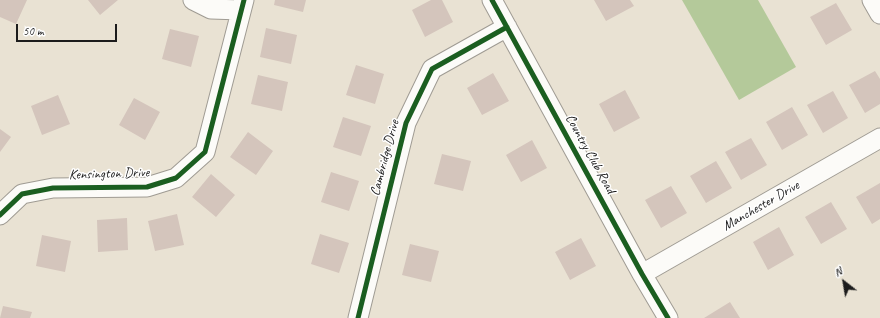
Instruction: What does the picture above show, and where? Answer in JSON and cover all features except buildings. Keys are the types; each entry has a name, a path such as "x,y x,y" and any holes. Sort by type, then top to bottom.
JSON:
{"street":[{"path":"193,0 211,8 242,5"},
{"name":"Country Club Road","path":"492,0 642,274 668,318"},
{"path":"872,0 880,14"},
{"name":"Kensington Drive","path":"0,215 22,194 53,188 147,187 176,178 205,152 242,5"},
{"name":"Cambridge Drive","path":"358,318 406,122 432,69 507,27"},
{"name":"Manchester Drive","path":"642,274 880,138"}],"green space":[{"path":"682,0 758,0 796,67 739,100"}],"cycle path":[{"path":"0,215 22,194 53,188 147,187 176,178 205,152 244,0"},
{"path":"492,0 642,274 668,318"},
{"path":"358,318 406,123 432,69 507,27"}]}
